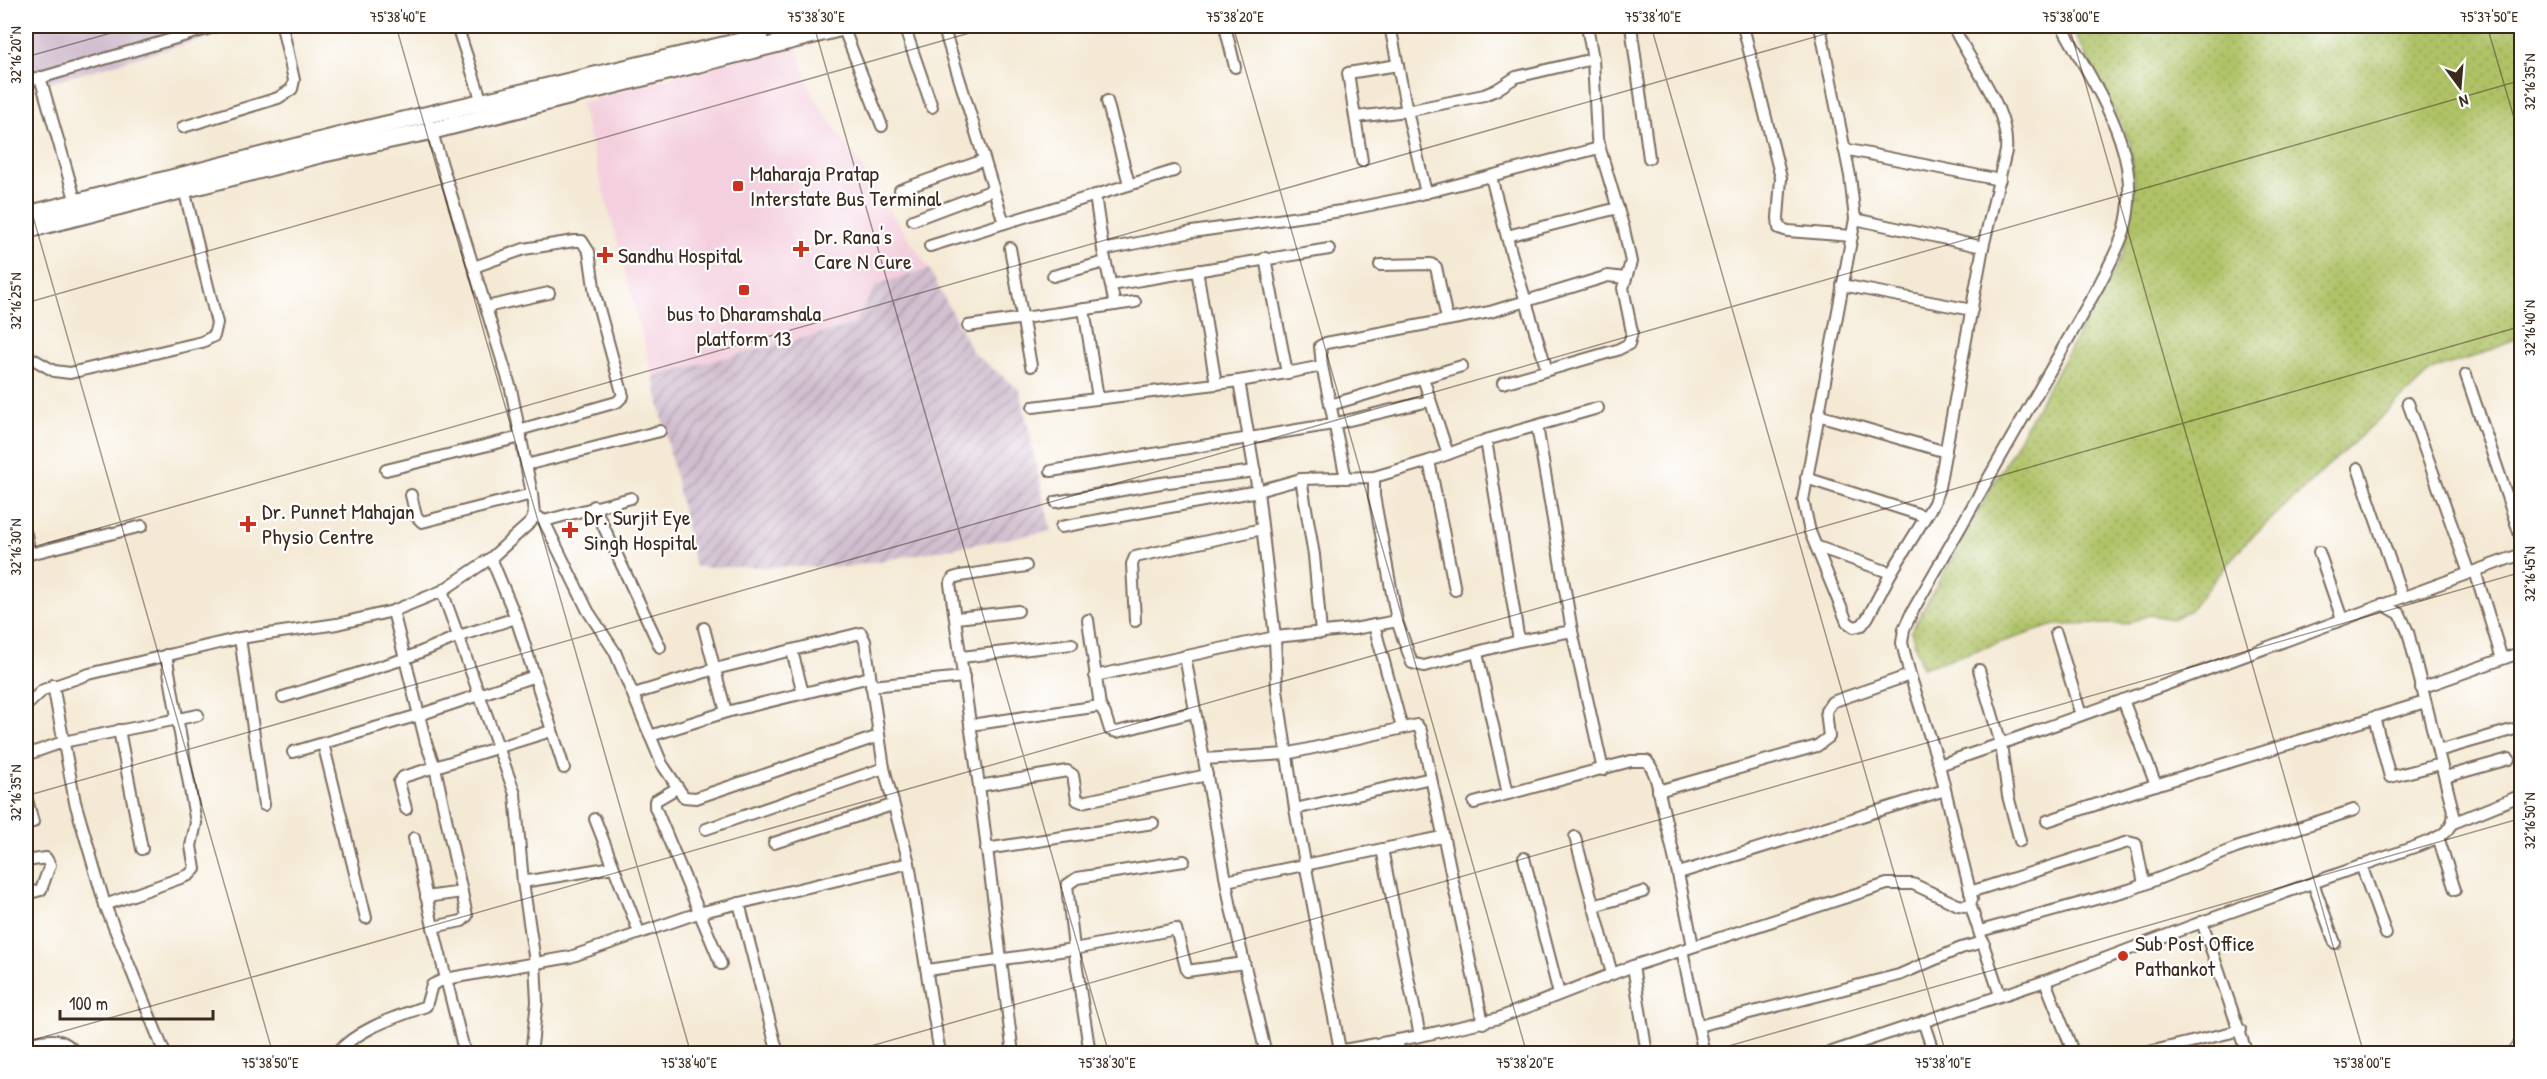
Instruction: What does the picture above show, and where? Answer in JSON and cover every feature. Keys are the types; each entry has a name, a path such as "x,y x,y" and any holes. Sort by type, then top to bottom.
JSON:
{"main road":[{"path":"429,123 482,102 802,26"},
{"path":"26,215 78,208 322,154 429,123 846,26"},
{"path":"26,230 78,208"}],"street":[{"path":"26,81 217,26"},
{"path":"183,127 278,98 292,89 294,80 282,26"},
{"path":"457,26 482,102"},
{"path":"846,26 882,126"},
{"path":"904,26 932,106"},
{"path":"943,26 1004,223"},
{"path":"1225,26 1235,67"},
{"path":"1390,26 1426,194"},
{"path":"1503,383 1617,350 1629,344 1632,332 1623,288 1624,278 1631,262 1618,208 1597,139 1593,59 1587,26"},
{"path":"1631,26 1648,158"},
{"path":"1743,26 1781,178 1779,228 1788,231 1852,236"},
{"path":"1820,26 1855,219 1806,478 1803,511 1844,616 1851,626 1857,627 1864,623 1936,495 1946,452 1983,247 2006,150 2005,125 1953,26"},
{"path":"2000,994 1970,898 1939,765 1902,643 1904,629 2099,285 2124,231 2128,210 2129,173 2124,149 2103,99 2062,26"},
{"path":"1356,117 1407,111 1484,94 1496,90 1515,77 1593,59"},
{"path":"1362,161 1348,73 1398,64"},
{"path":"40,77 78,208"},
{"path":"1107,101 1129,184"},
{"path":"26,705 37,694 53,685 88,674 240,638 337,624 393,611 442,591 491,558 523,530 534,514 511,389 429,123"},
{"path":"1103,250 1192,232 1341,211 1426,194 1599,148"},
{"path":"1844,149 2000,180"},
{"path":"900,190 984,159"},
{"path":"930,246 1174,171"},
{"path":"1491,177 1546,370"},
{"path":"26,355 54,371 70,373 202,342 214,336 217,323 183,183"},
{"path":"913,220 993,190"},
{"path":"1095,195 1105,262 1115,305"},
{"path":"1507,236 1618,208"},
{"path":"1855,219 1983,247"},
{"path":"386,470 520,434 617,402 622,396 595,294 589,252 582,241 574,240 524,249 474,267"},
{"path":"1010,248 1031,366"},
{"path":"1111,285 1329,249"},
{"path":"1265,258 1287,373"},
{"path":"1053,276 1105,262"},
{"path":"1380,266 1431,264 1436,267 1447,319"},
{"path":"1197,270 1216,384"},
{"path":"1346,478 1319,350 1322,345 1490,312 1608,276 1624,278"},
{"path":"1842,285 1972,310"},
{"path":"486,306 549,293"},
{"path":"968,326 1135,302"},
{"path":"1084,309 1098,398"},
{"path":"1033,407 1239,381 1322,366"},
{"path":"1330,405 1462,366"},
{"path":"2466,375 2522,541"},
{"path":"1423,378 1448,454"},
{"path":"1239,381 1258,491 1275,637 1277,690 1286,754 1340,1050"},
{"path":"1051,471 1334,424 1429,401"},
{"path":"2408,403 2472,572 2502,659"},
{"path":"1061,527 1258,491 1301,479 1374,477 1429,461 1486,440 1598,408"},
{"path":"1818,415 1946,452"},
{"path":"1537,426 1572,631 1603,770"},
{"path":"526,465 660,431"},
{"path":"1486,440 1519,641"},
{"path":"1429,461 1455,590"},
{"path":"2358,468 2402,596"},
{"path":"1056,502 1161,483 1255,471"},
{"path":"1374,477 1374,496 1397,621 1412,663 1424,666 1519,641 1572,631"},
{"path":"1806,478 1924,516"},
{"path":"1301,479 1314,555 1321,633"},
{"path":"411,495 416,516 422,522 532,494"},
{"path":"544,521 631,498"},
{"path":"594,507 660,647"},
{"path":"534,514 544,521 588,611 615,652 650,736 684,797 691,799 879,736"},
{"path":"26,534 28,555 142,526"},
{"path":"1135,621 1132,564 1135,557 1262,529"},
{"path":"1818,547 1891,573"},
{"path":"2319,552 2343,619"},
{"path":"1939,765 2522,554"},
{"path":"491,558 516,618 564,768"},
{"path":"1013,1053 999,959 957,618 950,584 953,578 1026,566"},
{"path":"442,591 481,694 517,803 523,882 535,962 537,1002 531,1053"},
{"path":"1826,1053 2045,981 2361,866 2445,833 2452,823 2454,814 2405,623 2400,614 2382,603"},
{"path":"393,611 435,768 466,918 433,927"},
{"path":"957,618 1018,611"},
{"path":"283,697 404,659 459,636 516,618"},
{"path":"1088,620 1100,706 1110,730 1117,732 1194,712"},
{"path":"1095,676 1275,637 1321,633 1397,621"},
{"path":"1374,626 1402,728"},
{"path":"704,628 726,712"},
{"path":"634,694 715,669 861,633 865,641 884,768 909,862 940,1053"},
{"path":"2056,633 2081,715"},
{"path":"240,638 264,806"},
{"path":"962,657 1072,644"},
{"path":"792,651 803,693"},
{"path":"2421,688 2522,652"},
{"path":"1477,653 1508,794"},
{"path":"105,905 189,875 195,869 191,846 196,823 166,655"},
{"path":"1185,656 1226,881 1266,1053"},
{"path":"1979,670 2001,744 2008,796 2020,841"},
{"path":"1658,791 1816,746 1829,737 1826,711 1832,702 1910,675"},
{"path":"293,752 419,715 535,676"},
{"path":"650,736 726,712 803,693 870,681 964,677"},
{"path":"53,685 75,802 105,905 165,1053"},
{"path":"2123,700 2156,785"},
{"path":"2047,821 2425,702"},
{"path":"970,725 1100,706"},
{"path":"26,755 63,742 198,715"},
{"path":"2374,717 2390,777 2441,764"},
{"path":"1204,759 1286,754 1417,725 1420,728 1431,778 1482,1023"},
{"path":"2438,751 2522,727"},
{"path":"118,730 142,849"},
{"path":"406,809 400,779 551,731"},
{"path":"323,743 366,918"},
{"path":"2445,777 2509,759"},
{"path":"1474,803 1631,761 1647,761 1651,766 1679,873 1693,946"},
{"path":"705,829 884,768"},
{"path":"979,786 1067,771 1073,775 1077,800 1082,802 1207,775"},
{"path":"1295,809 1431,778"},
{"path":"677,788 655,801 655,807 721,964"},
{"path":"1679,873 1945,790"},
{"path":"2452,823 2522,795"},
{"path":"26,796 33,822"},
{"path":"774,843 892,805"},
{"path":"1980,931 2057,911 2144,884 2236,848 2354,810"},
{"path":"595,819 639,932"},
{"path":"986,849 1153,823"},
{"path":"1226,881 1442,837"},
{"path":"1575,837 1612,974"},
{"path":"2438,837 2455,890"},
{"path":"414,838 445,979 465,1053"},
{"path":"1322,1053 1482,1023 1633,966 1887,884 1912,884 1965,906 1970,898 2128,842 2136,844 2144,884"},
{"path":"1382,849 1420,1036"},
{"path":"26,861 43,857 50,865 41,890 26,894"},
{"path":"1524,858 1559,994"},
{"path":"1090,1053 1074,949 1067,891 1069,882 1077,878 1184,861"},
{"path":"336,1053 346,1043 397,1016 426,1006 432,985 445,979 578,955 698,913 909,862"},
{"path":"2361,866 2386,934"},
{"path":"523,882 613,867"},
{"path":"2313,883 2334,943"},
{"path":"426,897 462,892"},
{"path":"1593,906 1643,892"},
{"path":"740,903 778,1053"},
{"path":"2202,922 2247,1053"},
{"path":"928,970 1074,949 1176,929 1188,970 1244,963"},
{"path":"1698,1026 1899,975 1961,948 1984,942"},
{"path":"1682,950 1704,1053"},
{"path":"1633,966 1647,1053"},
{"path":"2045,981 2074,1053"},
{"path":"1923,1021 1934,1053"},
{"path":"2141,1053 2241,1030"},
{"path":"26,1044 51,1038 67,1044 76,1053"},
{"path":"1397,1040 1400,1053"},
{"path":"2514,1053 2522,1044"}],"shaded area":[{"path":"26,26 249,26 26,89"},
{"name":"Maharaja Pratap Interstate Bus Terminal","path":"795,42 811,92 929,269 876,285 854,325 653,376 580,103"},
{"path":"929,269 973,353 1020,390 1051,531 845,567 695,567 653,376 854,325 876,285"}],"green space":[{"path":"2071,26 2521,26 2521,337 2479,355 2433,369 2244,544 2190,610 2172,619 2149,615 2125,624 2054,625 1922,668 1911,631 2122,256 2135,191 2130,142"}],"place":[{"name":"Maharaja Pratap Interstate Bus Terminal","path":"738,186"},
{"name":"Dr. Rana's Care N Cure","path":"801,249"},
{"name":"Sandhu Hospital","path":"605,255"},
{"name":"bus to Dharamshala platform 13","path":"744,290"},
{"name":"Dr. Punnet Mahajan Physio Centre","path":"248,524"},
{"name":"Dr. Surjit Eye Singh Hospital","path":"570,530"},
{"name":"Sub Post Office Pathankot","path":"2123,956"}]}
